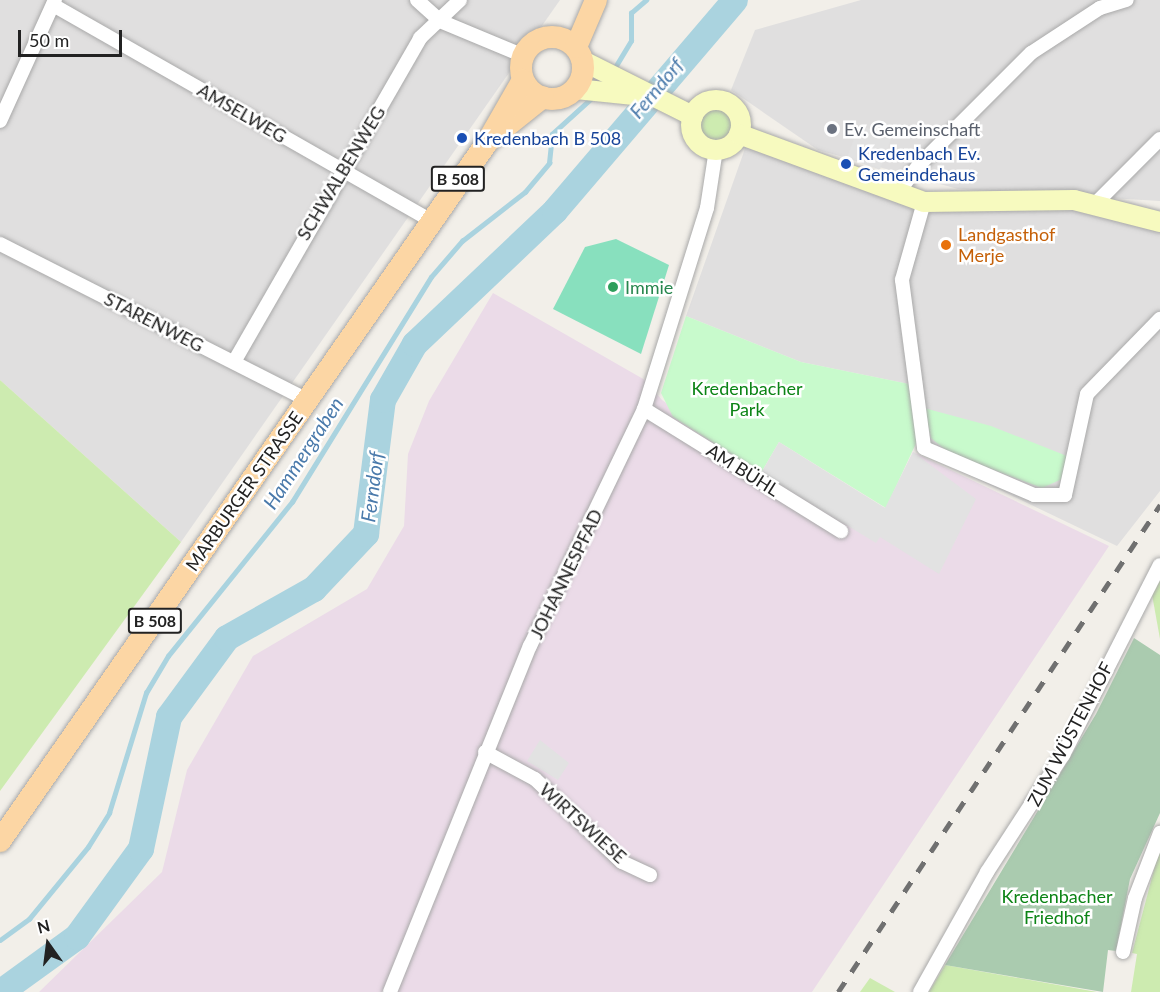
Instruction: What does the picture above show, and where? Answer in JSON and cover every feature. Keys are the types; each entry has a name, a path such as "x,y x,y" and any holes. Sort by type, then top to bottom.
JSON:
{"main road":[{"path":"524,56 535,42 555,36 583,0"},
{"path":"596,0 580,54 576,89 644,96"},
{"path":"555,36 580,54 624,78 644,96 693,116"},
{"name":"B 508","path":"523,80 524,56"},
{"path":"523,80 543,97"},
{"name":"MARBURGER STRASSE","path":"0,841 308,400 430,220 488,141 523,80"},
{"name":"B 508","path":"543,97 558,99 576,89"},
{"name":"MARBURGER STRASSE","path":"488,141 543,97"},
{"path":"706,102 724,102 739,116 739,134 716,149 695,138 693,116 706,102"},
{"path":"739,134 897,195 924,202 1097,202 1160,222"}],"street":[{"path":"417,0 440,21 524,56"},
{"name":"SCHWALBENWEG","path":"234,362 339,170 354,158 420,38 460,0"},
{"path":"897,195 920,164 1031,53 1100,8 1127,0"},
{"path":"0,121 54,3"},
{"name":"AMSELWEG","path":"54,3 339,170 430,220"},
{"path":"1097,202 1160,139"},
{"name":"JOHANNESPFAD","path":"390,992 485,753 644,409 707,208 716,149"},
{"path":"924,202 902,280 924,448 1034,495 1065,495 1088,394 1160,320"},
{"name":"STARENWEG","path":"0,244 308,400"},
{"name":"AM BÜHL","path":"644,409 841,531"},
{"name":"ZUM WÜSTENHOF","path":"920,992 1063,755 1160,565"},
{"name":"WIRTSWIESE","path":"485,753 535,779 622,862 650,875"},
{"path":"1123,952 1135,898 1160,833"}],"shaded area":[{"path":"0,0 560,0 181,542 0,380"},
{"path":"861,0 1160,0 1160,201 958,189 818,150 731,90 755,30"},
{"path":"859,125 892,137 880,170 847,158"},
{"path":"747,143 876,193 1056,203 1160,223 1160,491 1117,546 925,454 909,384 801,362 686,316"},
{"path":"493,293 645,380 662,400 761,472 886,508 913,452 1109,546 812,992 39,992 162,872 187,770 253,656 367,589 404,526 408,454 429,401"},
{"path":"779,442 885,508 913,452 976,499 939,574 880,537 876,543 761,473"},
{"path":"540,740 569,763 558,780 527,761"}],"green space":[{"path":"711,101 721,101 736,111 740,125 739,134 730,145 721,149 711,149 696,139 692,130 692,120 702,105"},
{"name":"Immie","path":"616,239 669,265 641,354 553,309 585,247"},
{"name":"Kredenbacher Park","path":"686,316 801,362 909,384 918,439 886,508 779,442 761,473 673,417 661,393"},
{"path":"0,380 181,542 0,791"},
{"path":"924,408 991,426 1067,456 1062,479 1042,488 949,453 931,438"},
{"path":"1160,573 1160,639 1151,589"},
{"name":"Kredenbacher Friedhof","path":"1134,638 1160,655 1160,813 1130,879 1116,951 1108,950 1103,992 945,965 1096,714"},
{"path":"1160,847 1160,992 1131,992 1137,954 1132,953"},
{"path":"945,965 1097,992 929,992"},
{"path":"870,978 895,992 860,992"}],"waterway":[{"name":"Hammergraben","path":"614,69 631,41 631,13 646,0"},
{"name":"Ferndorf","path":"1,992 77,937 141,849 169,717 227,638 314,589 366,534 383,400 415,344 555,211 735,0"},
{"name":"Hammergraben","path":"0,940 29,919 88,847 109,813 146,693 168,656 292,502 431,277 462,241 525,192 549,163 552,134 595,95"}],"railway":[{"path":"838,992 1160,505"}],"place":[{"name":"Ev. Gemeinschaft","path":"832,129"},
{"name":"Kredenbach B 508","path":"462,138"},
{"name":"Kredenbach Ev. Gemeindehaus","path":"846,164"},
{"name":"Landgasthof Merje","path":"946,245"},
{"name":"Immie","path":"613,287"}]}
